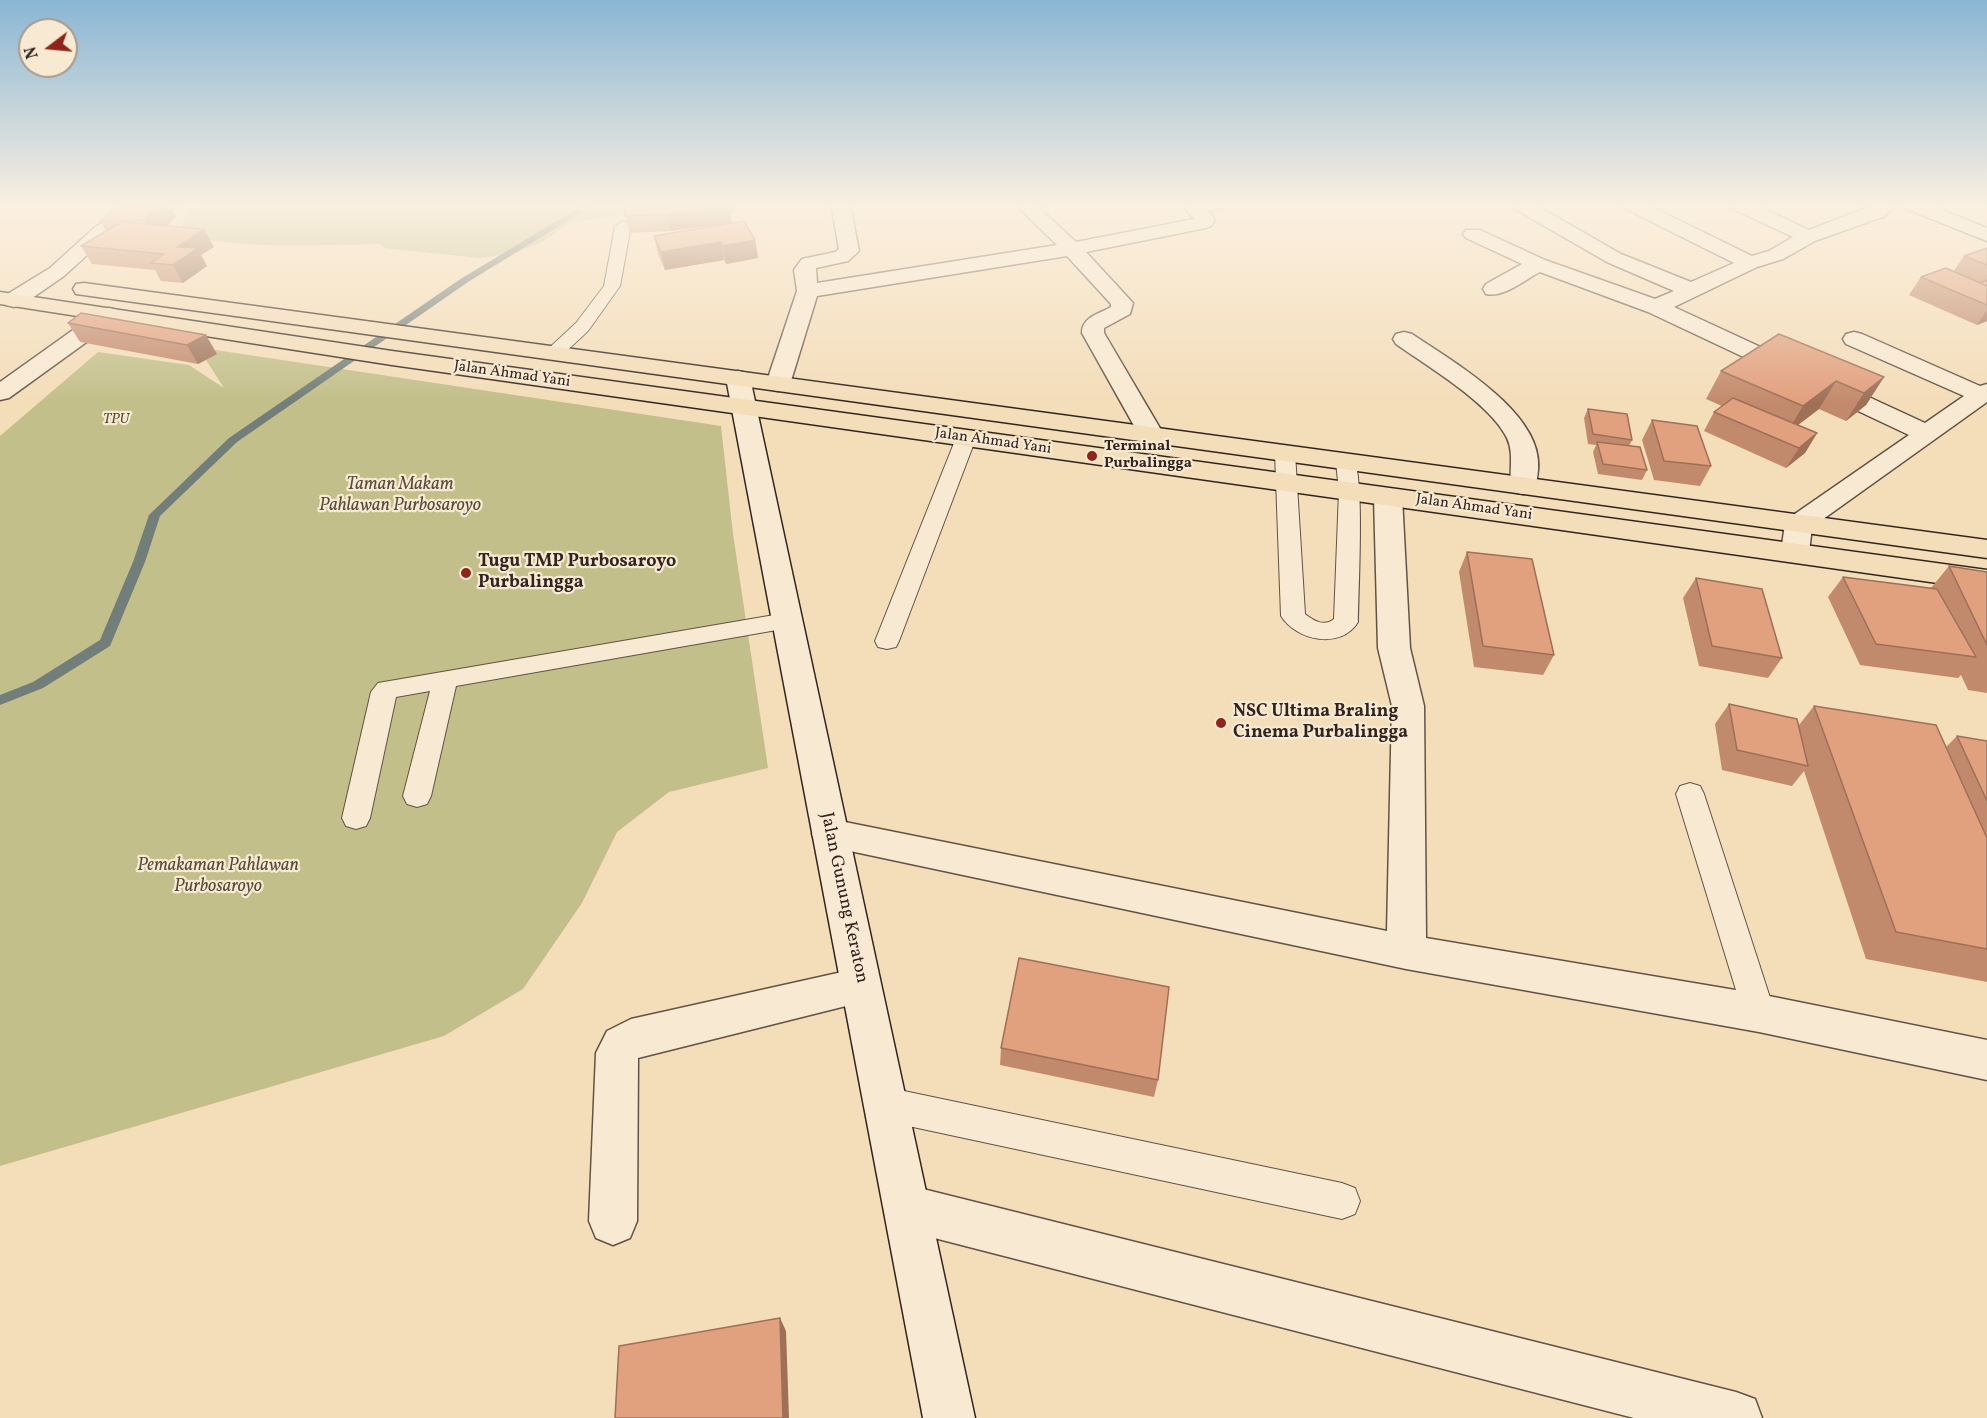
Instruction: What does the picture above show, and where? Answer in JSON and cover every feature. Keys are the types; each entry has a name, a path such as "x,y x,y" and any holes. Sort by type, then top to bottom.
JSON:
{"main road":[{"name":"Jalan Ahmad Yani","path":"8,292 43,283 554,353 966,438 1987,580"},
{"name":"Jalan Ahmad Yani","path":"8,292 109,315 392,358 740,392 778,384 1987,549"}],"street":[{"path":"43,283 58,270"},
{"path":"778,384 808,291 804,270"},
{"path":"808,291 939,270"},
{"path":"1092,270 1122,303 1122,309 1117,314 1097,322 1093,327 1093,333 1152,435"},
{"path":"1494,289 1527,270"},
{"path":"1555,270 1656,307 1928,434"},
{"path":"1643,270 1691,290"},
{"path":"1656,307 1734,270"},
{"path":"0,393 109,315"},
{"path":"1404,339 1488,401 1511,423 1525,453 1523,486"},
{"path":"1854,339 1984,393"},
{"name":"Jalan Gunung Keraton","path":"740,392 949,1418"},
{"path":"1795,552 1799,524 1984,393"},
{"path":"1388,497 1394,648 1408,706 1406,952"},
{"path":"830,834 1406,952 1759,1013 1987,1060"},
{"path":"613,1221 617,1053 622,1045 631,1039 860,986"},
{"path":"906,1208 1736,1418"}],"lane":[{"path":"554,353 582,327 612,286 615,270"},
{"path":"887,641 966,438"},
{"path":"1285,453 1293,616 1304,626 1316,631 1334,630 1342,627 1346,622 1349,492 1346,462"},
{"path":"356,818 384,692 391,688 786,621"},
{"path":"417,796 445,679"},
{"path":"1690,794 1759,1013"},
{"path":"885,1104 1342,1201"}],"green space":[{"name":"Pemakaman Pahlawan Purbosaroyo","path":"209,349 721,426 733,534 768,768 669,792 617,832 582,903 523,989 444,1036 0,1166 0,436 98,352 189,365 224,388 206,360"}],"building":[{"path":"1940,270 1951,270 1987,286 1987,305 1921,277"},
{"path":"81,313 206,335 187,345 68,323"},
{"path":"1779,334 1884,377 1864,393 1836,381 1803,406 1721,371"},
{"path":"1733,398 1817,433 1799,448 1714,412"},
{"path":"1588,409 1627,414 1632,440 1593,434"},
{"path":"1652,420 1697,426 1711,466 1664,461"},
{"path":"1597,442 1640,447 1647,470 1603,464"},
{"path":"1467,552 1532,559 1554,655 1483,646"},
{"path":"1949,566 1987,572 1987,645"},
{"path":"1843,577 1937,589 1976,657 1876,644"},
{"path":"1696,578 1762,589 1782,658 1712,646"},
{"path":"1729,704 1797,719 1808,766 1737,750"},
{"path":"1814,706 1936,725 1987,838 1987,949 1896,932"},
{"path":"1957,736 1987,741 1987,801"},
{"path":"1019,958 1169,987 1158,1080 1001,1048"},
{"path":"780,1318 783,1418 615,1418 619,1346"}],"waterway":[{"path":"0,700 38,685 105,643 139,562 155,515 233,440 481,270"}],"place":[{"name":"Terminal Purbalingga","path":"1092,456"},
{"name":"Tugu TMP Purbosaroyo Purbalingga","path":"466,573"},
{"name":"NSC Ultima Braling Cinema Purbalingga","path":"1221,723"}],"park label":[{"name":"TPU","path":"116,420"},
{"name":"Taman Makam Pahlawan Purbosaroyo","path":"400,496"}]}
